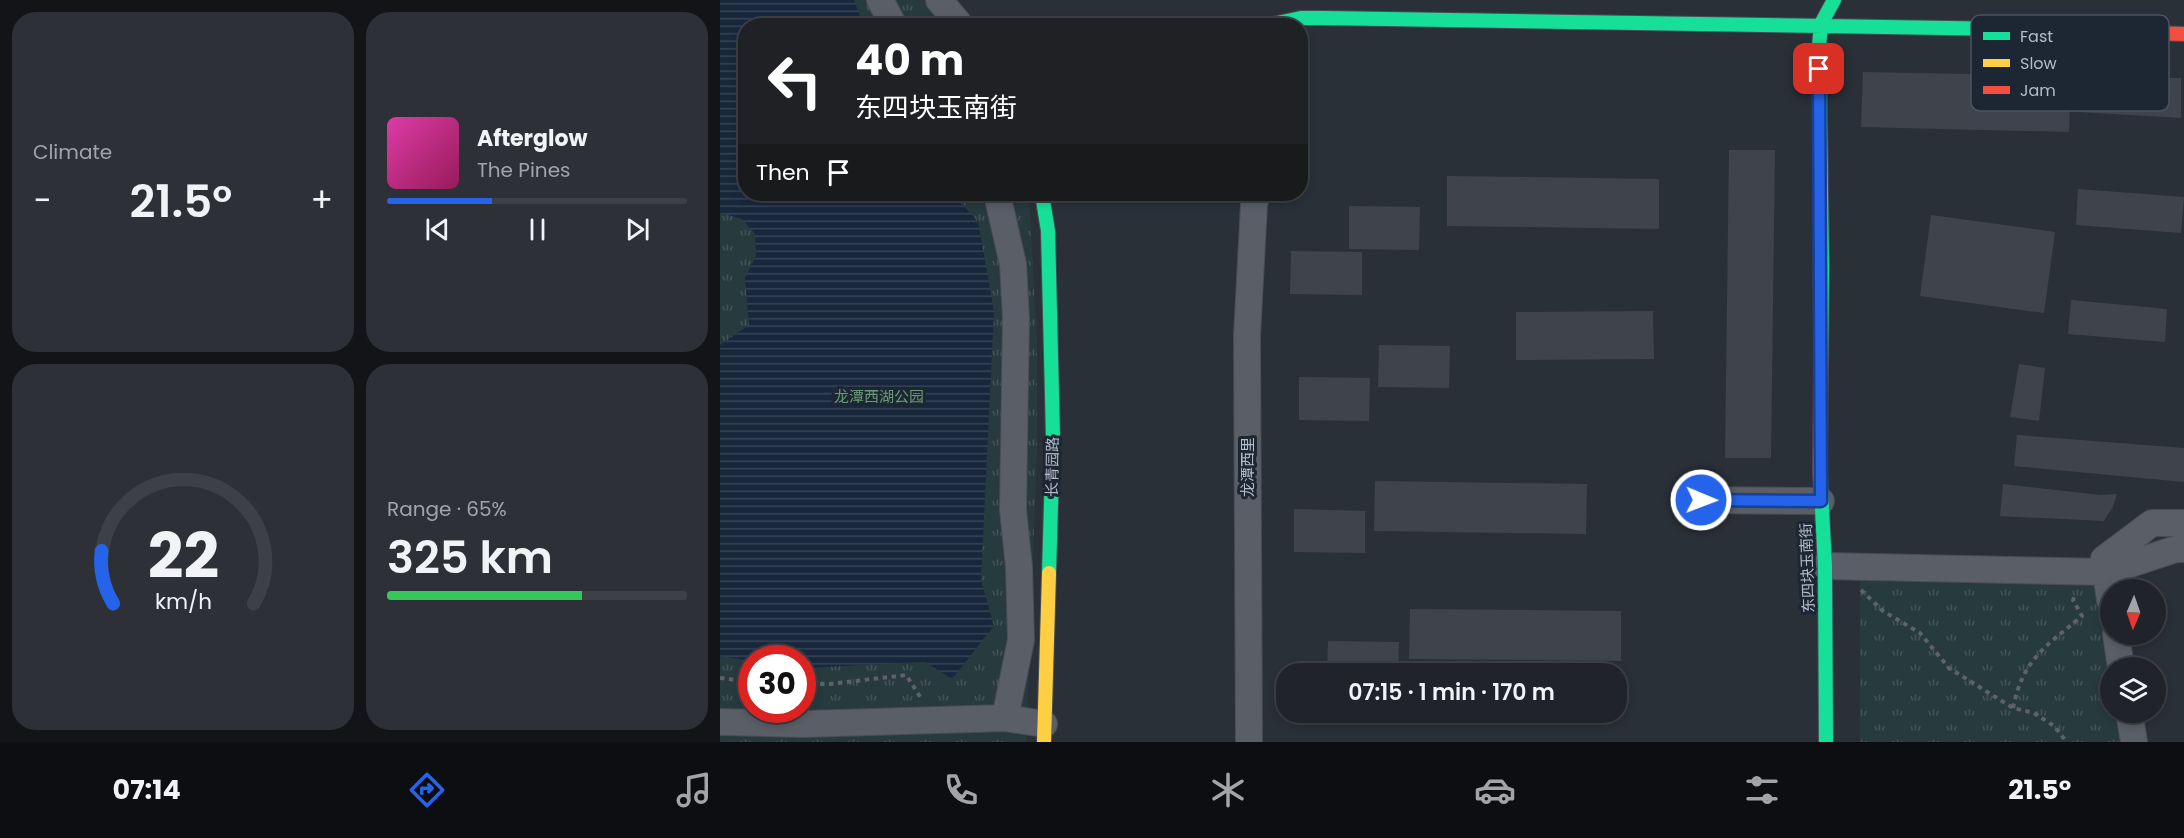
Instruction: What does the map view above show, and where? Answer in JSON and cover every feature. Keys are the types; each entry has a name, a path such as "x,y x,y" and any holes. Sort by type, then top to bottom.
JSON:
{"street":[{"path":"880,0 890,18"},
{"path":"939,0 954,18"},
{"name":"东四块玉南街","path":"1826,742 1825,566 1821,501 1822,265 1819,47 1821,24 1834,0"},
{"path":"1303,14 1971,28"},
{"path":"2169,34 2184,34"},
{"path":"999,201 1013,264 1016,318 1013,510 1019,567 1021,640 1005,718"},
{"name":"长青园路","path":"1043,201 1048,231 1053,437 1044,733"},
{"name":"龙潭西里","path":"1249,742 1247,336 1255,201"},
{"path":"1701,500 1821,501"},
{"path":"2094,572 2104,560 2152,523 2184,523"},
{"path":"1825,566 2094,572 2176,549 2184,549"},
{"path":"2094,572 2100,582"},
{"path":"720,722 805,724 1005,718 1044,733"},
{"path":"2131,723 2134,742"}],"path":[{"path":"2013,708 2018,685 2032,659 2082,616 2073,600 2094,572"},
{"path":"1856,587 1883,610 1920,633 1949,668 2013,708 2034,713 2054,726 2067,742"},
{"path":"816,684 906,675"},
{"path":"720,678 738,680"}],"green space":[{"name":"龙潭西湖公园","path":"720,0 924,0 936,18 738,18 738,201 1028,201 1037,342 1037,450 1026,742 720,742"},
{"path":"1860,573 2084,578 2098,586 2100,645 2107,645 2108,657 2100,657 2100,723 2119,723 2122,742 1860,742"}],"water":[{"name":"龙潭西湖公园","path":"720,0 854,0 860,18 738,18 738,201 959,201 978,222 994,311 981,580 994,626 952,679 925,662 816,667 816,645 738,645 738,659 720,656 720,345 749,325 745,278 756,256 755,234 742,219 720,213"}],"building":[{"path":"1863,72 1971,74 1971,111 2070,111 2069,132 1861,127"},
{"path":"2169,78 2181,78 2181,118 2079,112 2169,111"},
{"path":"1729,150 1775,150 1771,458 1725,458"},
{"path":"1447,176 1659,179 1659,229 1447,226"},
{"path":"2078,189 2184,197 2181,233 2076,225"},
{"path":"1349,206 1420,207 1419,250 1349,249"},
{"path":"1931,215 2055,232 2044,313 1920,296"},
{"path":"1291,251 1362,252 1362,295 1290,294"},
{"path":"2071,300 2167,309 2165,342 2068,334"},
{"path":"1653,311 1654,359 1516,360 1516,312"},
{"path":"1379,345 1450,346 1449,388 1378,387"},
{"path":"2019,364 2045,368 2039,421 2010,417"},
{"path":"1299,377 1370,378 1369,421 1299,420"},
{"path":"2017,435 2184,448 2184,482 2014,466"},
{"path":"1375,481 1587,484 1586,534 1374,531"},
{"path":"2003,484 2100,495 2117,494 2113,507 2104,521 2000,516"},
{"path":"1294,509 1365,511 1365,553 1294,552"},
{"path":"1410,609 1621,611 1621,661 1409,659"},
{"path":"1328,641 1399,642 1398,663 1327,663"}],"traffic: fast":[{"path":"1826,742 1825,566 1820,471 1822,265 1819,47 1821,24 1834,0"},
{"path":"1301,18 1308,18"},
{"path":"1308,18 1971,28"},
{"path":"1043,201 1048,231 1053,437 1049,573"}],"traffic: slow":[{"path":"1044,742 1049,573"}],"traffic: jam":[{"path":"2169,34 2184,34"}],"route":[{"path":"1701,500 1821,501 1822,265 1819,69"}]}
